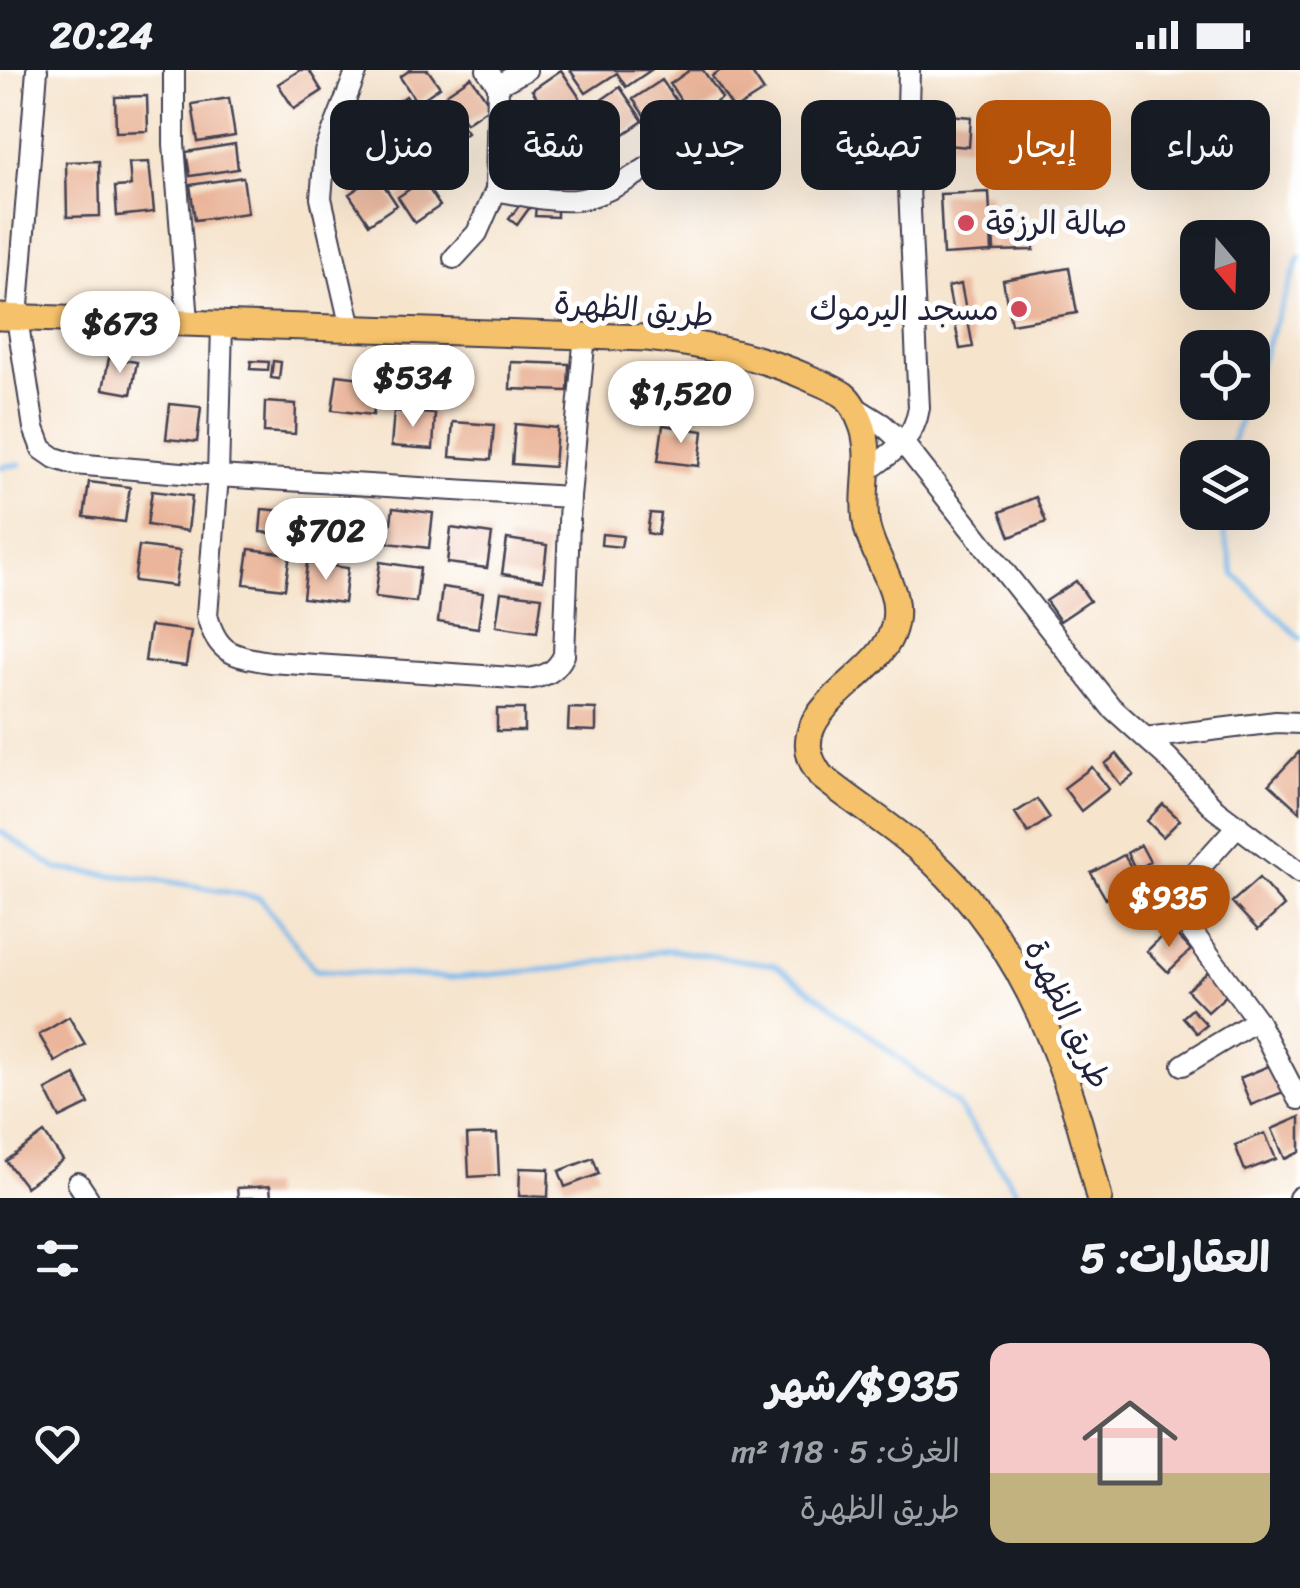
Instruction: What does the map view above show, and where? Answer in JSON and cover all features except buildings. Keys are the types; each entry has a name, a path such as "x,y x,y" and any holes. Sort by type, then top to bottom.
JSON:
{"main road":[{"name":"طريق الظهرة","path":"8,318 585,334 678,341 738,353 820,383 844,396 867,444 866,524 896,598 894,625 879,656 813,723 808,742 812,761 822,776 934,863 974,906 1010,956 1046,1028 1078,1111 1098,1198"}],"street":[{"path":"37,70 8,318 42,449 74,464 570,497"},
{"path":"174,70 174,144 188,321"},
{"path":"351,328 321,185 326,152 357,70"},
{"path":"492,77 526,70"},
{"path":"866,472 904,444 917,421 919,408 907,144 909,70"},
{"path":"454,258 477,233 496,190 541,199 576,200 604,190"},
{"path":"222,325 218,476 207,615 212,634 222,648 239,657 270,662 528,678 544,676 558,668 564,655 570,497 585,334"},
{"path":"852,406 882,424 904,444 1112,707 1215,808 1300,873"},
{"path":"1146,738 1276,722 1300,723"},
{"path":"1238,825 1174,895 1173,906 1257,1020 1298,1099"},
{"path":"1182,1065 1257,1020"}],"waterway":[{"path":"1270,337 1300,257"},
{"path":"1233,440 1240,420"},
{"path":"0,467 21,464"},
{"path":"1223,530 1234,574 1300,638"},
{"path":"0,831 57,869 167,881 260,898 315,970 451,978 564,968 669,950 775,965 957,1105 1016,1190 1017,1198"}],"place":[{"name":"صالة الرزقة","path":"966,223"},
{"name":"مسجد اليرموك","path":"1019,309"}]}
